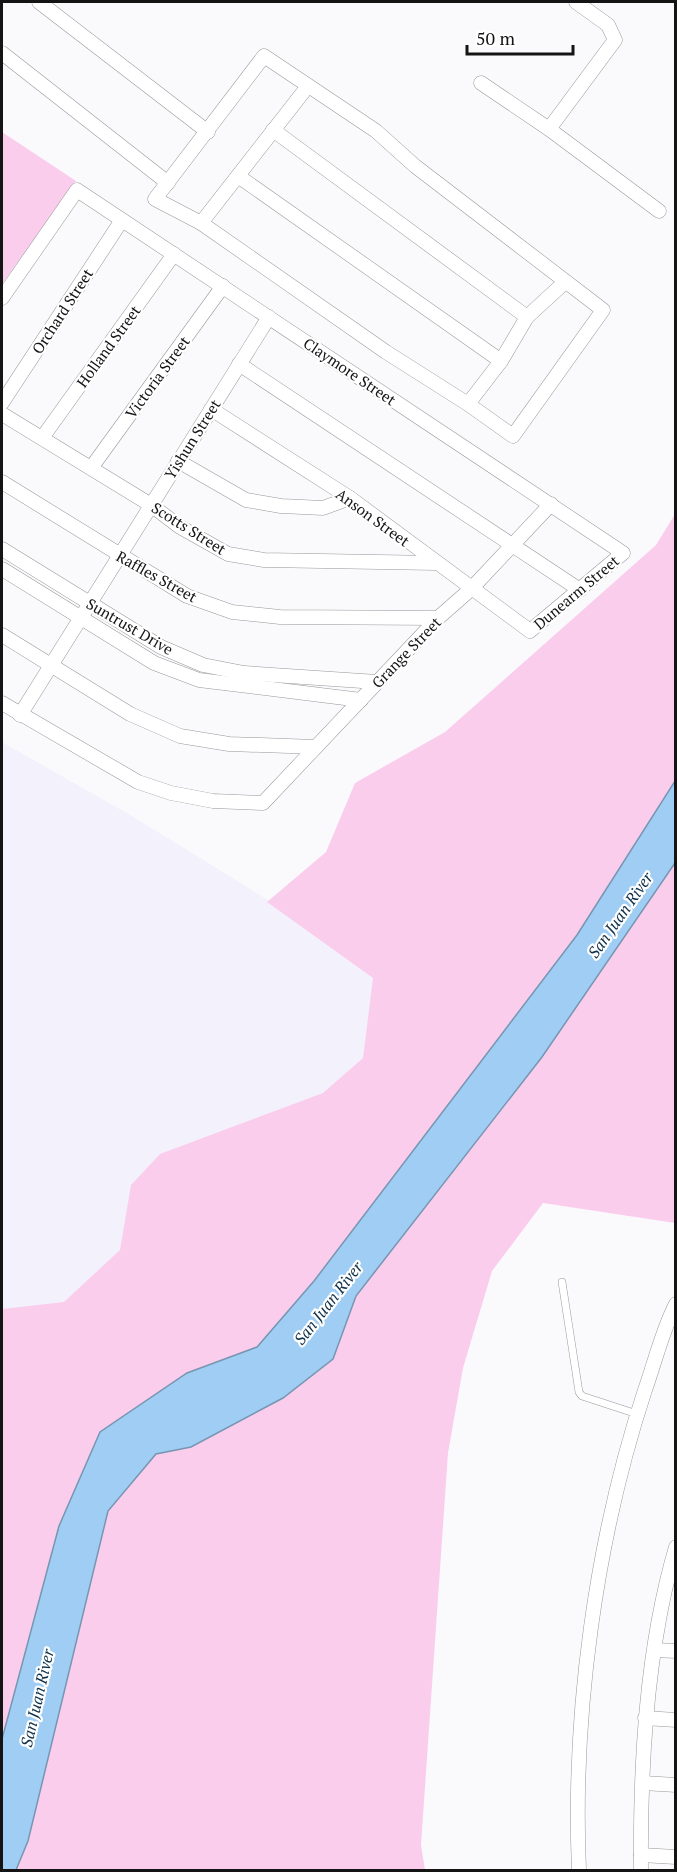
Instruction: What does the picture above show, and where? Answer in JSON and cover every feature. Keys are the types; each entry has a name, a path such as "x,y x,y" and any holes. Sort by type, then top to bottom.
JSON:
{"street":[{"path":"39,2 208,132"},
{"path":"549,129 615,40 608,25 576,2"},
{"path":"264,56 308,86 376,131 415,166 603,310 513,436 468,404 386,352 201,224 155,199 264,56"},
{"path":"4,59 168,183"},
{"path":"481,83 549,129 659,211"},
{"path":"201,224 308,86"},
{"path":"273,130 527,317"},
{"path":"238,176 501,361"},
{"name":"Claymore Street","path":"2,298 77,190 623,553"},
{"name":"Orchard Street","path":"2,403 122,220"},
{"name":"Holland Street","path":"42,438 174,254"},
{"path":"468,404 501,361 527,317 565,282"},
{"name":"Victoria Street","path":"91,468 223,286"},
{"name":"Yishun Street","path":"20,715 79,617 269,317"},
{"path":"239,364 580,591"},
{"name":"Anson Street","path":"211,409 350,498 530,631"},
{"name":"Scotts Street","path":"2,414 151,505 180,527 228,554 264,560 436,563"},
{"path":"178,460 246,500 281,506 323,508 350,498"},
{"name":"Raffles Street","path":"2,482 187,596 232,612 280,617 438,618"},
{"name":"Grange Street","path":"20,715 138,782 171,793 213,801 263,803 438,618 471,589 551,504"},
{"name":"Suntrust Drive","path":"2,549 161,646 203,665 244,673 377,682"},
{"name":"Dunearm Street","path":"530,631 623,553"},
{"name":"Suntrust Drive","path":"2,569 154,663 199,680 361,699"},
{"path":"2,636 130,714 180,736 229,744 316,747"},
{"path":"2,703 20,715"},
{"path":"579,1870 579,1750 585,1689 614,1494 637,1414 675,1304"},
{"path":"641,1870 645,1718 675,1547"},
{"path":"656,1650 675,1651"},
{"path":"645,1718 675,1720"},
{"path":"643,1782 675,1785"},
{"path":"640,1855 675,1857"}],"lane":[{"path":"562,1281 579,1392 582,1396 637,1414"}],"shaded area":[{"path":"2,132 76,181 2,284"},
{"path":"675,514 675,1223 543,1203 492,1271 463,1368 448,1453 421,1845 425,1870 2,1870 2,1309 64,1302 120,1250 131,1185 160,1154 323,1093 363,1058 373,978 267,902 326,852 355,783 445,732 656,545"},
{"path":"2,742 132,816 433,1002 2,1870"}],"water":[{"name":"San Juan River","path":"675,781 675,863 542,1057 356,1296 333,1359 283,1398 191,1447 156,1454 108,1511 28,1841 16,1870 2,1870 2,1739 59,1526 100,1432 187,1373 257,1347 314,1281 577,935"}]}
